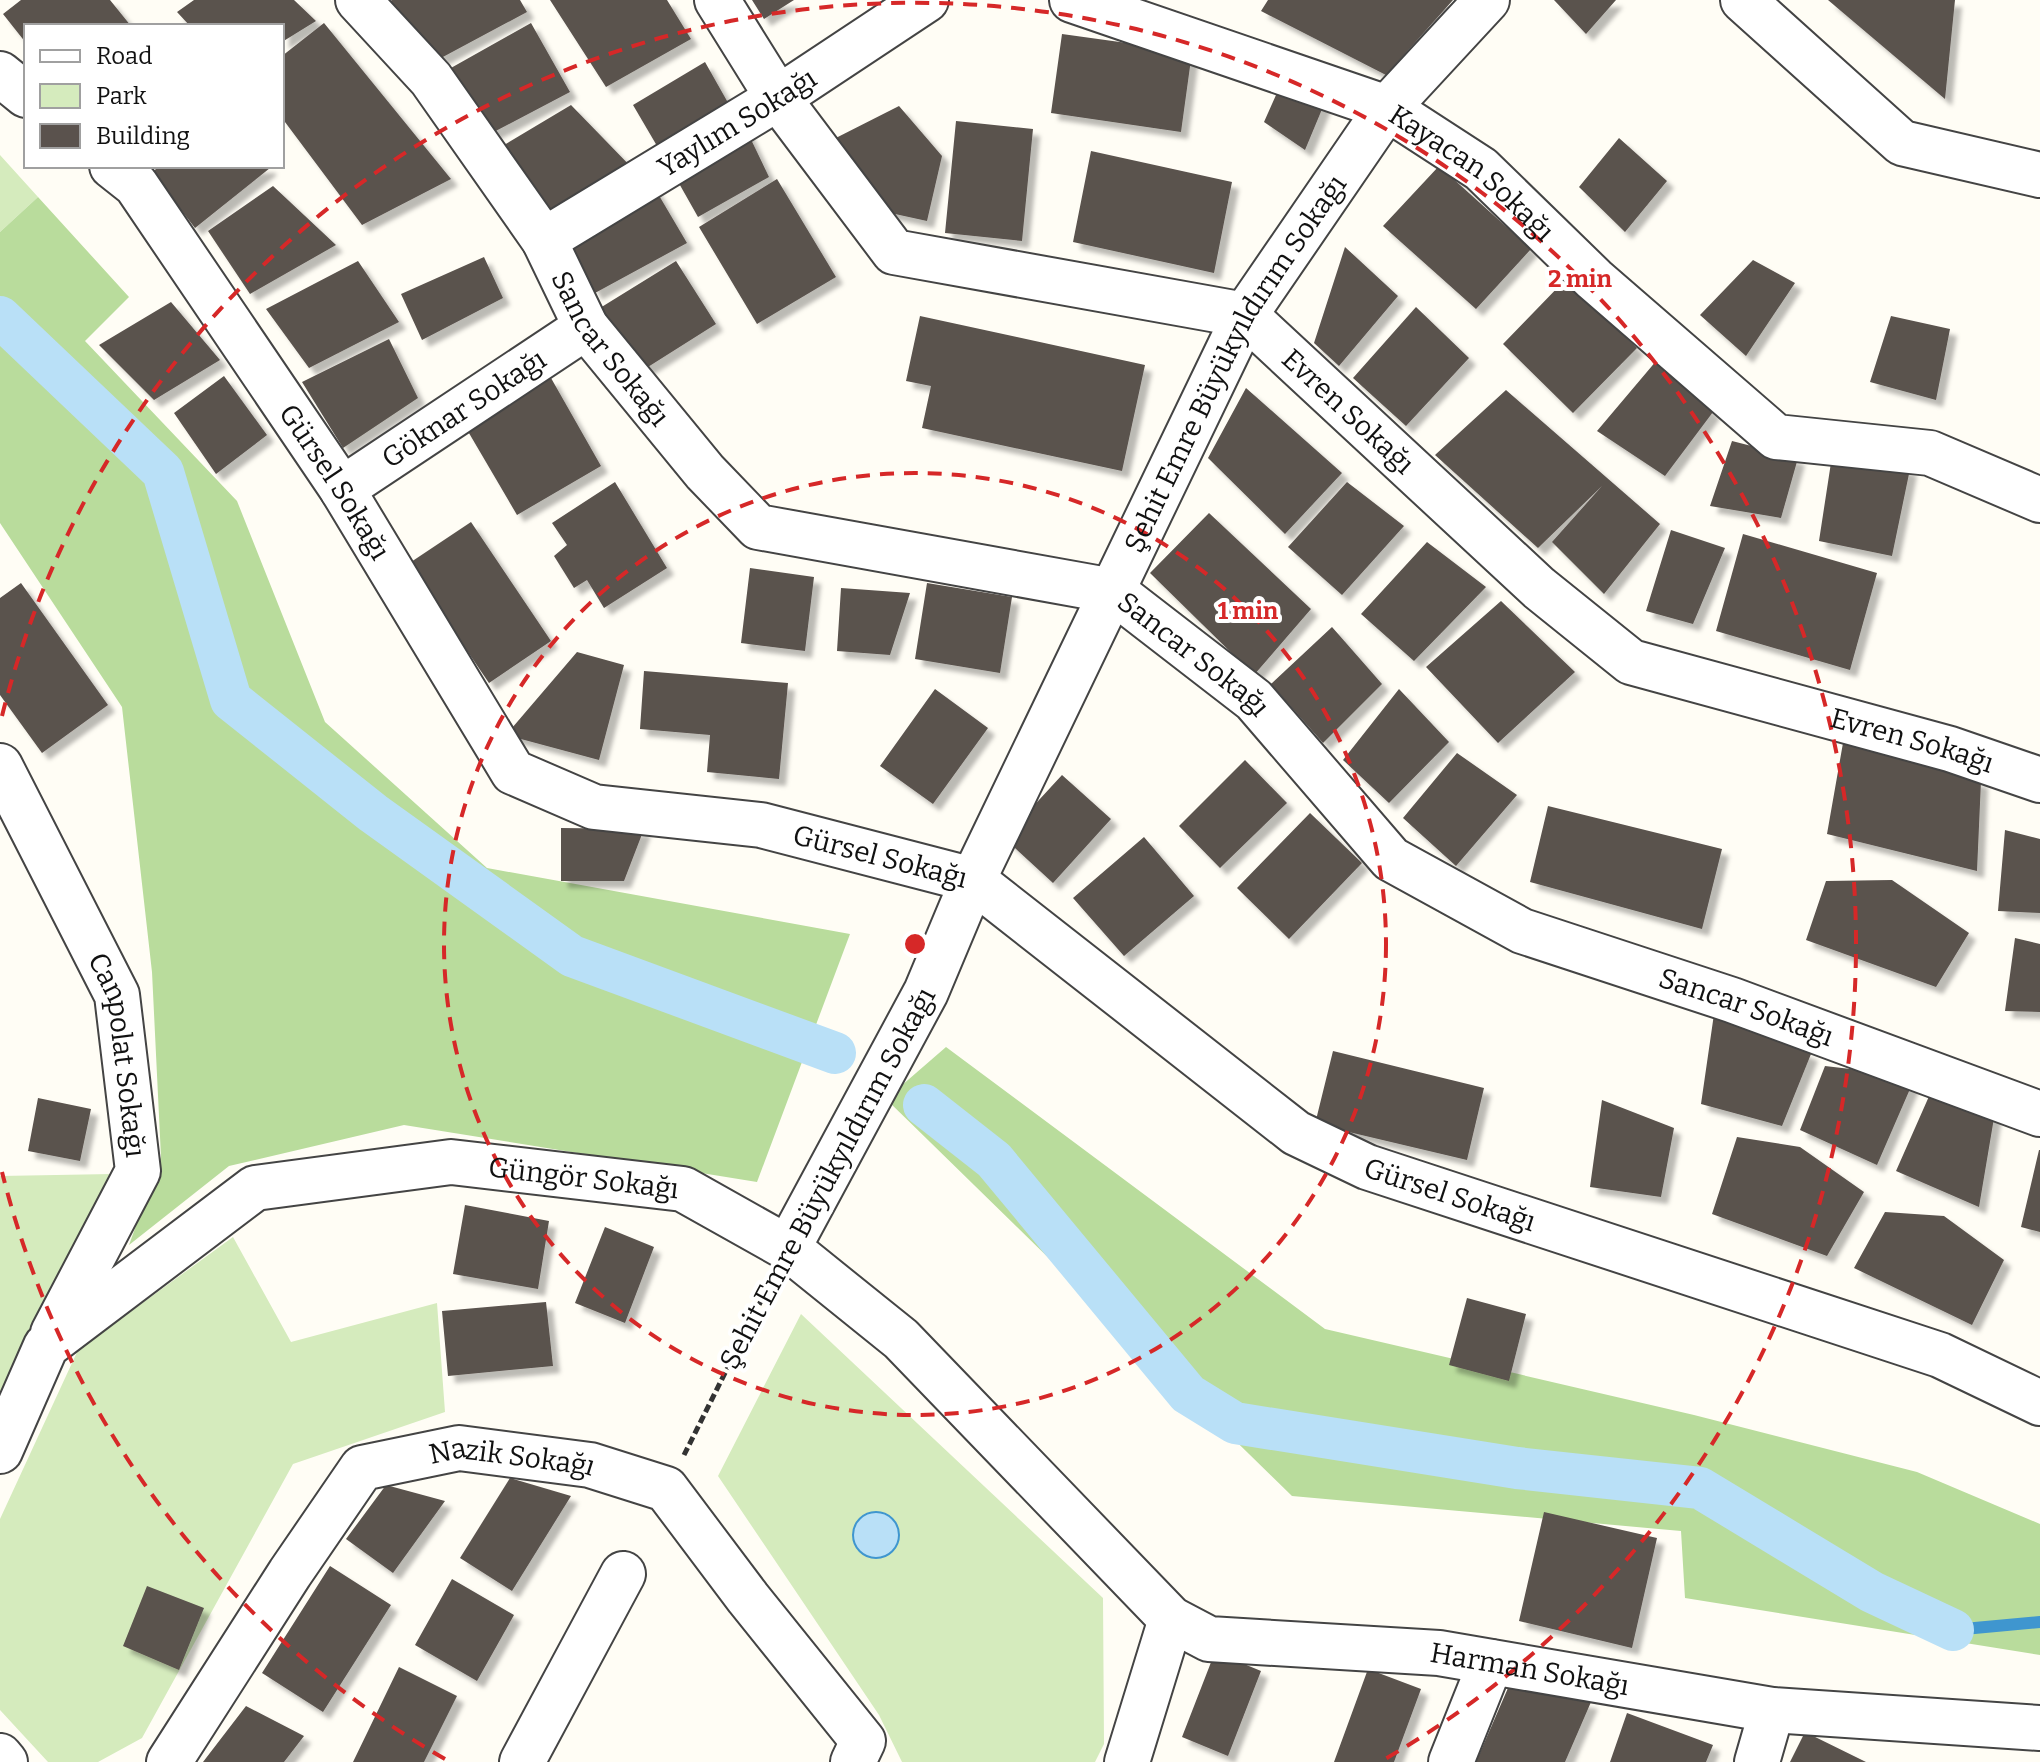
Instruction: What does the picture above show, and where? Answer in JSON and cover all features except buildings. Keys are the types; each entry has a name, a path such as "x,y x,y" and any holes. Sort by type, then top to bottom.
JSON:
{"street":[{"name":"Sancar Sokağı","path":"358,0 431,79 544,240 586,327 705,472 758,527 1113,591 1254,700 1391,859 1522,931 1732,1000 2040,1114"},
{"path":"717,0 778,98 894,252 1245,315"},
{"name":"Yaylım Sokağı","path":"544,240 778,98 926,0"},
{"name":"Kayacan Sokağı","path":"1072,0 1387,108 1481,169 1594,279 1776,437 1930,453 2040,500"},
{"name":"Şehit Emre Büyükyıldırım Sokağı","path":"788,1248 926,992 973,880 1245,315 1387,108 1487,0"},
{"path":"1743,0 1902,143 2040,175"},
{"path":"0,74 24,93"},
{"name":"Gürsel Sokağı","path":"115,168 136,185 342,489 513,772 594,807 761,825 973,880 1296,1133 1367,1167 1940,1355 2040,1403"},
{"name":"Evren Sokağı","path":"1245,315 1539,588 1631,662 1950,749 2040,780"},
{"name":"Göknar Sokağı","path":"342,489 586,327"},
{"name":"Canpolat Sokağı","path":"0,766 117,995 138,1171 46,1346"},
{"name":"Güngör Sokağı","path":"0,1451 46,1346 255,1188 451,1162 683,1189 788,1248 901,1339 1171,1619"},
{"name":"Nazik Sokağı","path":"169,1762 290,1573 362,1468 459,1448 590,1465 666,1489"},
{"path":"666,1489 862,1755"},
{"path":"522,1762 623,1574"},
{"path":"1127,1762 1171,1619"},
{"name":"Harman Sokağı","path":"1171,1619 1209,1639 1439,1653 1772,1710 2040,1728"},
{"path":"1451,1762 1491,1662"},
{"path":"1757,1762 1772,1710"},
{"path":"0,1756 5,1762"}],"path":[{"name":"Şehit Emre Büyükyıldırım Sokağı","path":"666,1489 788,1248"}],"green space":[{"path":"0,155 38,197 0,232"},
{"path":"38,197 129,297 85,341 237,501 325,722 487,868 850,934 757,1182 404,1125 229,1166 129,1245 161,1157 152,972 122,707 0,523 0,232"},
{"path":"946,1047 1325,1329 1694,1415 1917,1472 2040,1524 2040,1655 1685,1598 1681,1531 1292,1496 886,1099"},
{"path":"112,1174 0,1418 0,1176"},
{"path":"233,1237 291,1342 437,1303 445,1412 293,1464 142,1738 98,1762 48,1762 0,1710 0,1519 78,1350"},
{"path":"801,1314 1103,1598 1104,1744 1095,1762 902,1762 879,1715 718,1476"}],"water":[{"path":"876,1512 893,1518 899,1535 893,1552 876,1558 859,1552 853,1535 859,1518"}],"waterway":[{"path":"0,317 163,472 231,700 373,813 572,956 835,1053"},
{"path":"924,1105 994,1160 1188,1394 1235,1423 1517,1468 1700,1488 1872,1592 1953,1630"},
{"path":"1953,1630 2040,1622"}]}
